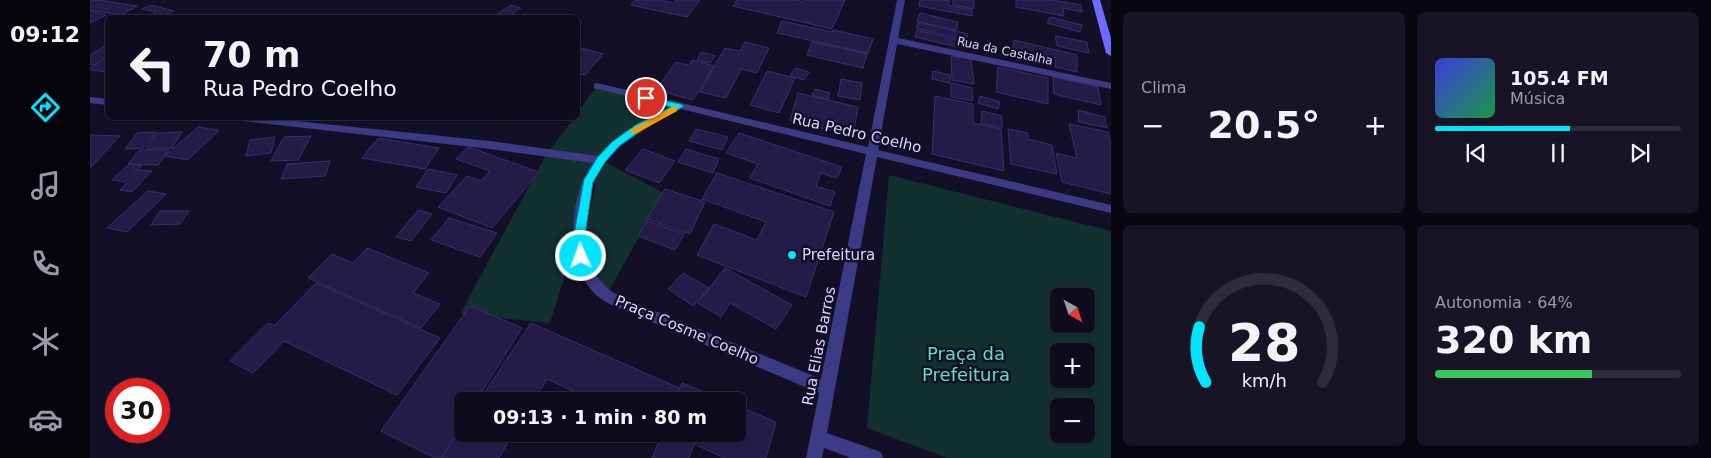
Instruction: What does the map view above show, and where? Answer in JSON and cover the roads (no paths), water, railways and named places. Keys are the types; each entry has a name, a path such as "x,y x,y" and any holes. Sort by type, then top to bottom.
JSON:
{"street":[{"name":"Rua Elias Barros","path":"814,458 901,0"},
{"path":"1096,0 1111,53"},
{"name":"Rua da Castalha","path":"893,40 1111,86"},
{"name":"Rua Pedro Coelho","path":"597,86 1111,209"},
{"path":"90,100 105,102"},
{"name":"Praça Cosme Coelho","path":"680,106 639,127 616,144 601,160 587,182 580,235 581,256 588,274 600,290 621,303 828,388"},
{"path":"259,120 601,160"},
{"path":"818,438 875,458"}],"place":[{"name":"Prefeitura","path":"792,255"}],"park label":[{"name":"Praça da Prefeitura","path":"966,364"}]}
